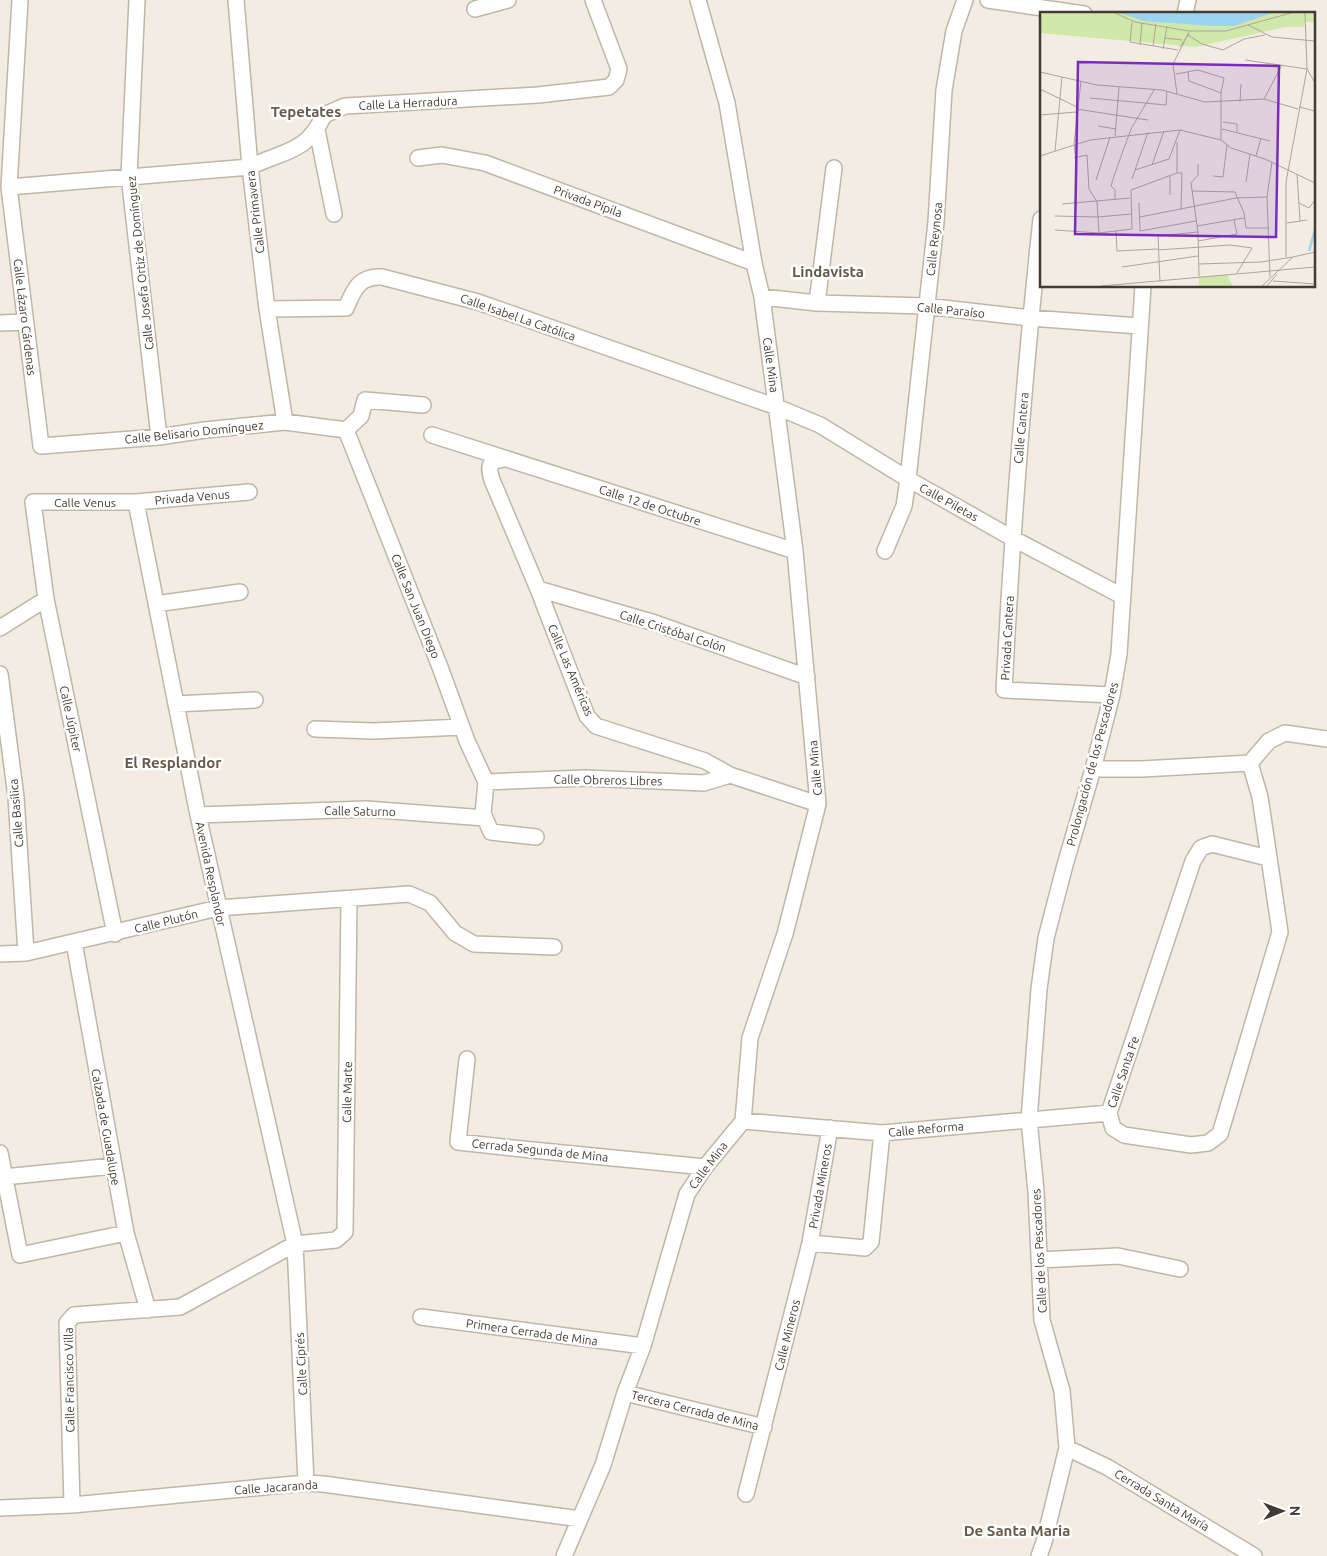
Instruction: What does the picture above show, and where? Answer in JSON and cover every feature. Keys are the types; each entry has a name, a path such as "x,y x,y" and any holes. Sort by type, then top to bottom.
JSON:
{"street":[{"name":"Calle Lázaro Cárdenas","path":"20,0 9,187 41,446"},
{"name":"Calle Josefa Ortiz de Domínguez","path":"137,0 129,176 159,436"},
{"name":"Calle Primavera","path":"236,0 250,167 267,309 285,422"},
{"path":"475,9 508,0"},
{"name":"Calle La Herradura","path":"9,187 250,167 303,145 317,130 324,115 344,106 538,96 609,87 616,80 619,69 593,0"},
{"name":"Calle Mina","path":"564,1556 603,1465 643,1346 687,1194 705,1166 743,1121 750,1038 785,934 818,804 795,551 762,297 754,263 728,104 698,0"},
{"name":"Calle Reynosa","path":"886,551 904,506 908,479 936,222 944,90 954,31 965,0"},
{"path":"988,0 1070,12"},
{"path":"317,130 334,214"},
{"name":"Privada Pípila","path":"418,158 442,155 485,164 754,263"},
{"path":"817,303 834,168"},
{"path":"1030,318 1040,228"},
{"name":"Calle Isabel La Católica","path":"267,309 346,308 356,286 372,277 382,277 478,302 777,408"},
{"name":"Prolongación de los Pescadores","path":"1029,1120 1039,989 1046,938 1093,769 1112,695 1119,654 1142,288"},
{"name":"Calle Paraíso","path":"762,297 817,303 926,306 1030,318 1139,326"},
{"name":"Calle Cantera","path":"1012,538 1030,318"},
{"path":"0,324 25,322"},
{"path":"346,430 361,416 365,400 423,405"},
{"name":"Calle Piletas","path":"777,408 820,425 908,479 1012,538 1122,596"},
{"name":"Calle Belisario Domínguez","path":"41,446 159,436 285,422 346,430"},
{"name":"Calle San Juan Diego","path":"346,430 462,727 486,782"},
{"name":"Calle 12 de Octubre","path":"432,435 795,551"},
{"name":"Calle Las Américas","path":"504,459 494,460 490,467 490,473 587,716 596,726 705,761 730,775 818,804"},
{"name":"Privada Venus","path":"136,502 249,492"},
{"name":"Calle Venus","path":"33,502 136,502"},
{"name":"Calle Júpiter","path":"33,502 46,599 115,934"},
{"name":"Avenida Resplandor","path":"136,502 198,815 295,1244"},
{"name":"Privada Cantera","path":"1012,538 1004,690 1112,695"},
{"name":"Calle Cristóbal Colón","path":"538,590 655,623 807,677"},
{"path":"156,604 240,592"},
{"path":"0,628 46,599"},
{"name":"Calle Basílica","path":"0,674 16,798 26,954"},
{"path":"176,704 255,700"},
{"path":"315,729 374,731 462,727"},
{"path":"1093,769 1142,769 1250,763 1269,741 1285,733 1327,739"},
{"name":"Calle Santa Fe","path":"1250,763 1260,797 1280,932 1220,1134 1208,1143 1191,1145 1124,1135 1113,1128 1109,1114 1193,861 1201,848 1212,844 1268,858"},
{"name":"Calle Obreros Libres","path":"486,782 585,778 704,783 730,775"},
{"path":"486,782 483,814 491,832 536,837"},
{"name":"Calle Saturno","path":"198,815 366,809 485,818"},
{"path":"349,898 409,894 430,903 454,933 474,944 554,947"},
{"name":"Calle Plutón","path":"0,954 26,954 218,908 349,898"},
{"name":"Calle Marte","path":"295,1244 336,1240 345,1232 349,898"},
{"name":"Calzada de Guadalupe","path":"74,942 126,1233 148,1310"},
{"name":"Cerrada Segunda de Mina","path":"467,1059 458,1142 705,1166"},
{"name":"Calle Reforma","path":"743,1121 882,1132 1109,1114"},
{"name":"Calle de los Pescadores","path":"1029,1120 1036,1191 1042,1320 1062,1391 1067,1448 1039,1556"},
{"name":"Privada Mineros","path":"810,1243 830,1128"},
{"path":"810,1243 865,1248 871,1242 882,1132"},
{"path":"0,1153 20,1255 126,1233"},
{"path":"4,1176 113,1166"},
{"name":"Calle Mineros","path":"746,1494 810,1243"},
{"name":"Calle Francisco Villa","path":"72,1505 66,1322 74,1315 180,1307 295,1244"},
{"name":"Calle Ciprés","path":"295,1244 306,1484"},
{"path":"1039,1260 1118,1256 1180,1269"},
{"name":"Primera Cerrada de Mina","path":"421,1317 643,1346"},
{"name":"Tercera Cerrada de Mina","path":"626,1393 764,1427"},
{"name":"Cerrada Santa María","path":"1067,1448 1107,1467 1254,1556"},
{"name":"Calle Jacaranda","path":"0,1508 72,1505 306,1484 333,1485 580,1519"}],"district":[{"name":"Tepetates","path":"306,111"},
{"name":"Lindavista","path":"828,271"},
{"name":"El Resplandor","path":"173,762"},
{"name":"De Santa Maria","path":"1017,1530"}]}
